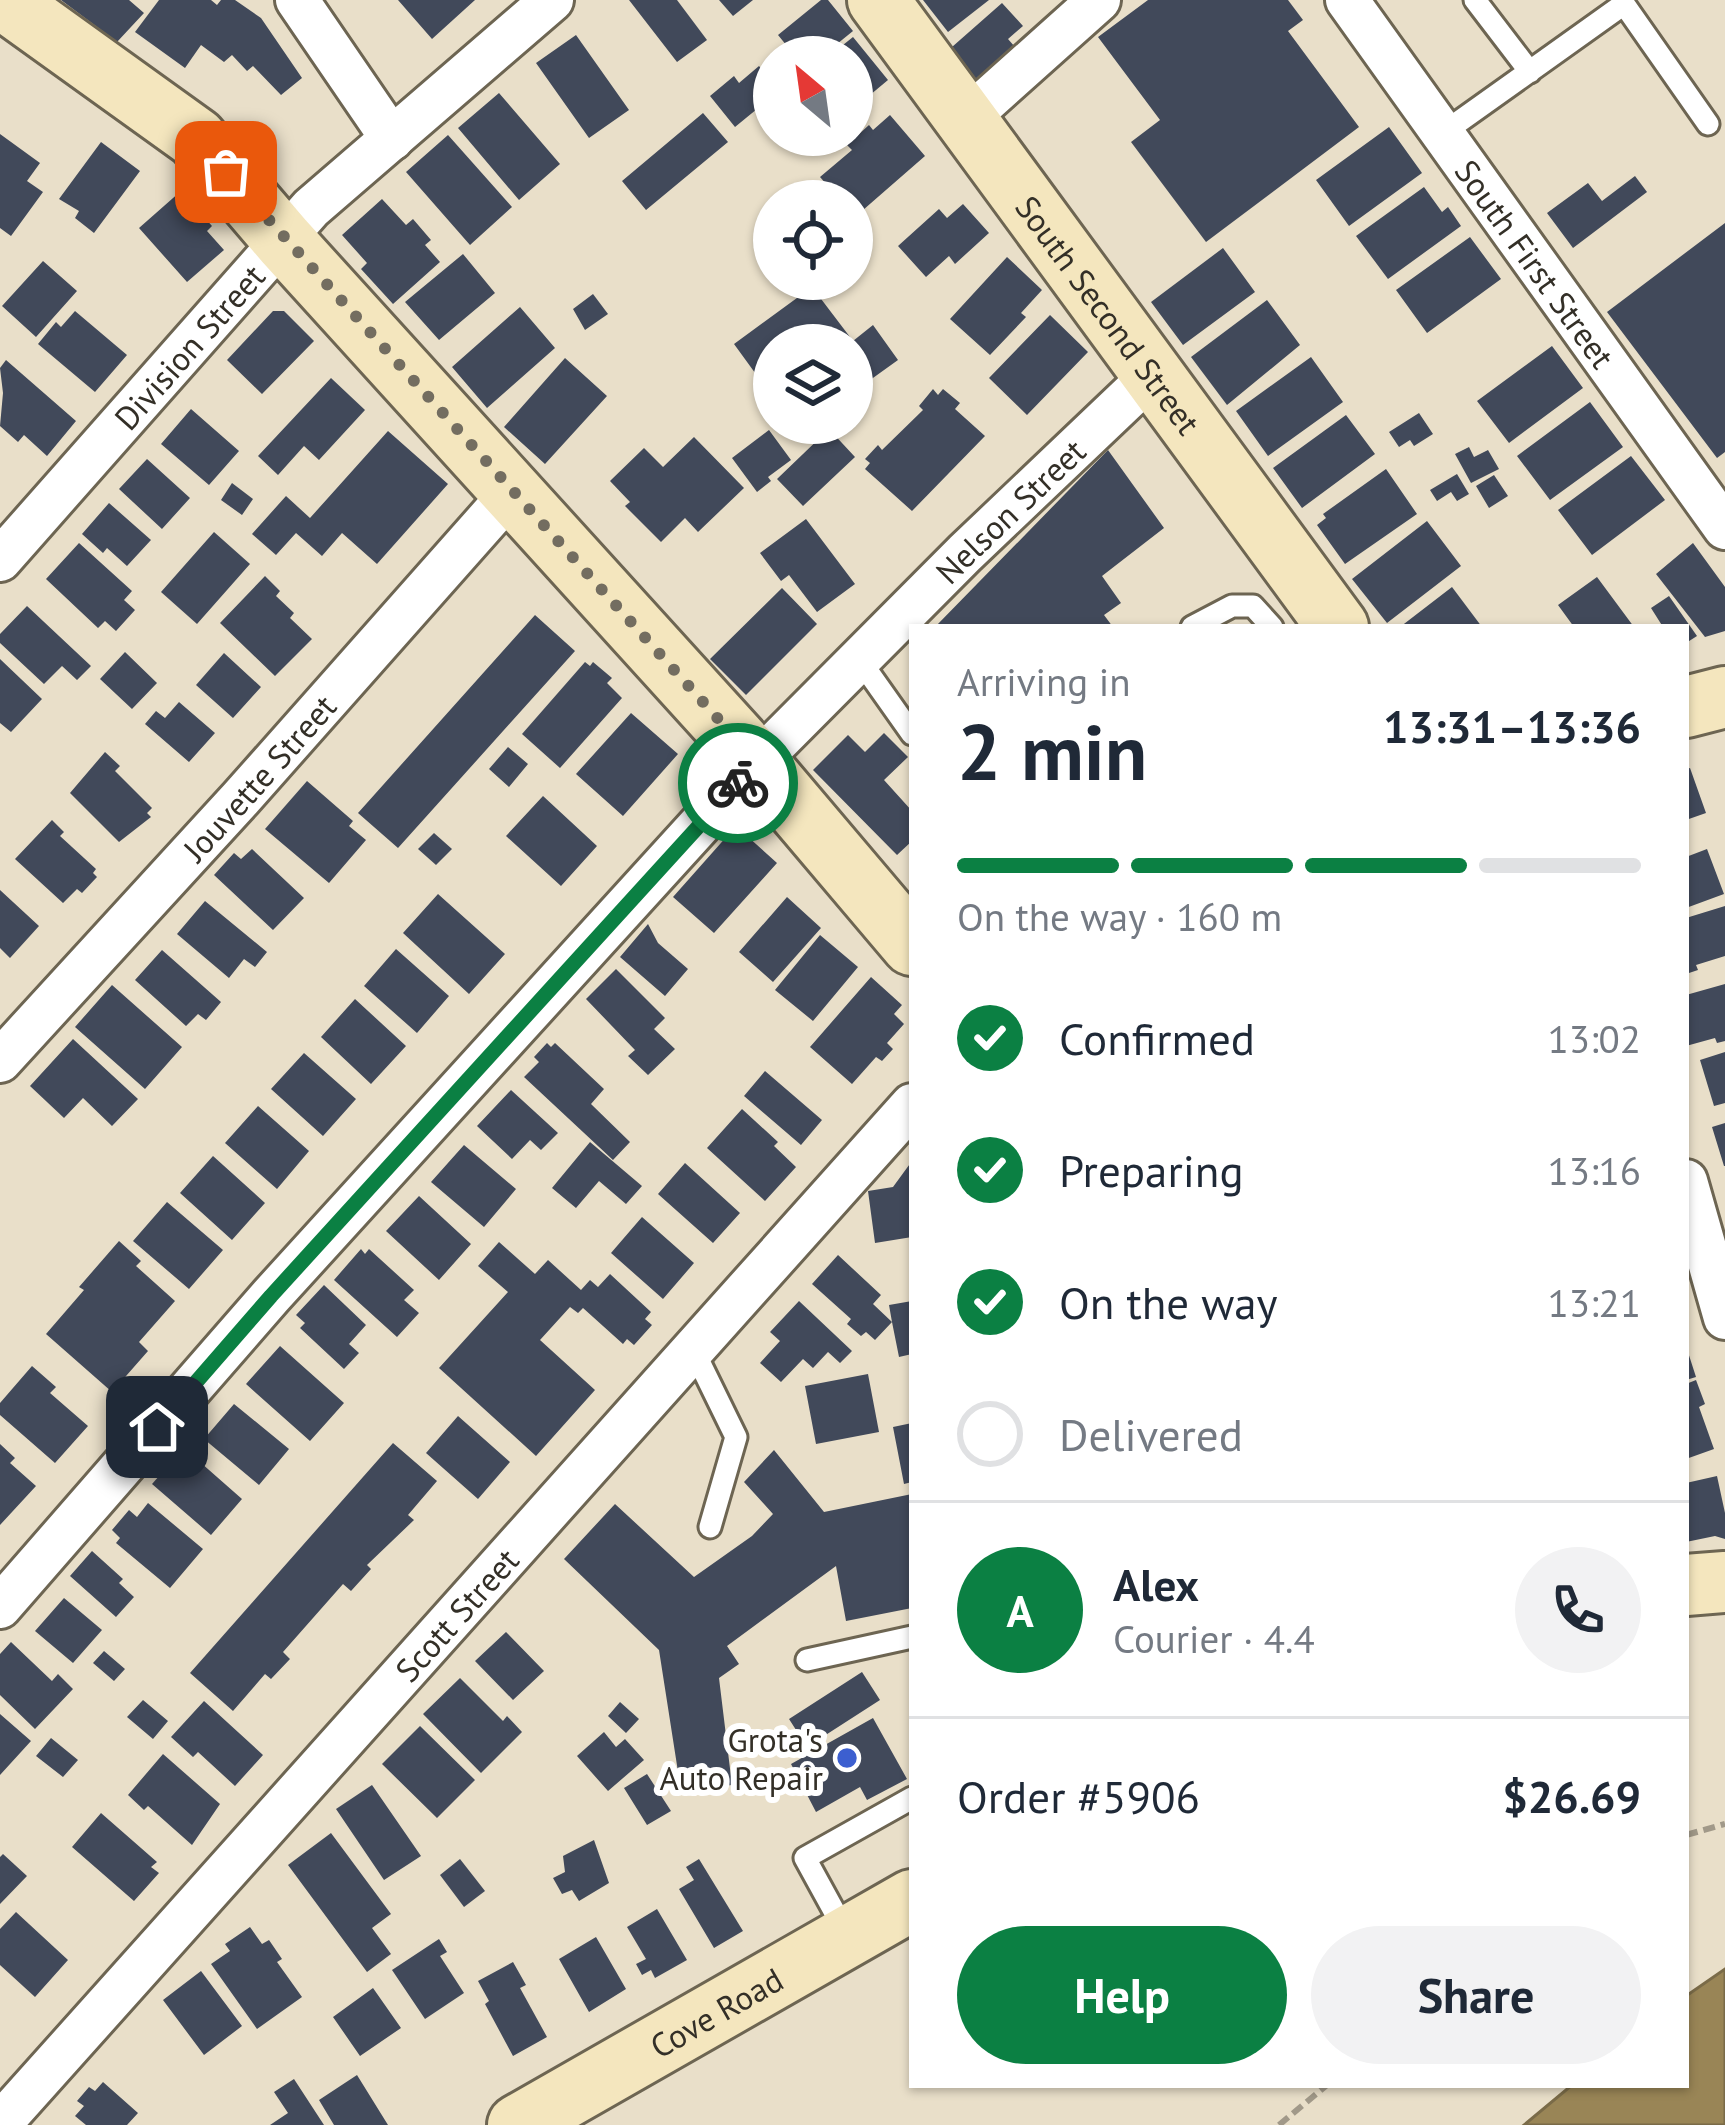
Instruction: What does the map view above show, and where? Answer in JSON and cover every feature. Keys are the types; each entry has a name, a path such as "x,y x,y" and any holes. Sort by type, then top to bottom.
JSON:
{"main road":[{"path":"4,0 196,138 909,936"},
{"name":"South Second Street","path":"878,0 1333,624"},
{"path":"1689,706 1725,697"},
{"path":"1689,1585 1725,1582"},
{"name":"Cove Road","path":"518,2125 909,1902"}],"street":[{"path":"297,0 392,139"},
{"name":"Division Street","path":"0,560 311,208 552,0"},
{"path":"965,119 1099,0"},
{"name":"South First Street","path":"1347,0 1723,520"},
{"name":"Nelson Street","path":"0,1607 271,1296 757,762 1152,375"},
{"name":"Jouvette Street","path":"0,1061 241,799 512,492"},
{"name":"Scott Street","path":"0,2124 909,1108"},
{"path":"1689,1192 1725,1318"}],"lane":[{"path":"1475,0 1530,72"},
{"path":"1444,133 1622,2 1708,124"},
{"path":"1198,624 1232,606 1253,606 1269,624"},
{"path":"859,659 909,730"},
{"path":"694,1352 736,1437 710,1526"},
{"path":"806,1660 909,1638"},
{"path":"848,1937 805,1858 909,1800"}],"path":[{"path":"1689,1834 1725,1824"},
{"path":"1279,2125 1323,2088"}],"shaded area":[{"path":"1725,1969 1725,2125 1524,2125 1568,2088 1689,2088 1689,1994"}],"building":[{"path":"61,0 129,0 144,13 117,42"},
{"path":"159,0 211,0 217,5 221,0 235,0 261,18 302,78 281,95 253,66 247,71 232,55 224,62 201,45 185,68 135,32"},
{"path":"398,0 475,0 432,39"},
{"path":"629,0 677,0 707,40 677,62"},
{"path":"719,0 753,0 733,16"},
{"path":"821,0 828,0 853,31 847,36 778,35"},
{"path":"923,0 989,0 948,32"},
{"path":"1148,0 1288,0 1303,20 1288,31 1359,127 1206,242 1131,142 1160,120 1098,37"},
{"path":"1002,3 1023,26 1008,39 1021,54 980,89 952,47"},
{"path":"576,35 629,110 589,138 536,63"},
{"path":"873,62 888,80 873,92"},
{"path":"753,71 753,112 735,127 710,96 734,76 739,83"},
{"path":"499,93 560,164 519,200 458,128"},
{"path":"703,113 728,142 646,210 622,181"},
{"path":"890,115 925,156 873,201 873,180 820,177 845,156 873,156 873,130"},
{"path":"1389,127 1422,173 1349,226 1316,180"},
{"path":"0,134 40,163 27,181 43,192 11,236 0,228"},
{"path":"448,135 512,207 470,245 406,172"},
{"path":"101,142 140,171 94,233 75,218 79,211 59,199"},
{"path":"1635,176 1647,192 1573,248 1547,213 1588,183 1602,201"},
{"path":"1424,187 1442,212 1448,207 1461,226 1388,279 1356,236"},
{"path":"181,191 212,226 207,231 224,250 187,282 139,228"},
{"path":"382,199 406,225 413,219 431,240 425,245 440,262 393,304 361,269 367,263 342,235"},
{"path":"963,204 989,233 955,264 949,256 926,277 898,246 939,209 947,218"},
{"path":"1725,223 1725,452 1717,458 1607,312"},
{"path":"1470,237 1501,279 1427,333 1396,290"},
{"path":"1223,248 1255,292 1183,345 1151,302"},
{"path":"463,254 495,293 439,340 405,302"},
{"path":"1007,257 1042,290 1021,313 1026,317 990,355 950,319"},
{"path":"43,261 77,291 36,337 2,306"},
{"path":"593,294 608,314 585,330 573,309"},
{"path":"794,300 822,300 840,324 761,324"},
{"path":"1267,300 1300,345 1227,405 1191,357"},
{"path":"520,307 555,348 487,408 452,367"},
{"path":"75,311 127,355 95,392 38,344 56,322 61,327"},
{"path":"273,311 284,311 314,341 262,394 227,360"},
{"path":"1050,315 1088,352 1027,415 989,378"},
{"path":"873,325 898,360 873,378"},
{"path":"753,330 753,370 734,344"},
{"path":"1552,346 1583,388 1509,443 1477,401"},
{"path":"1311,357 1343,402 1268,456 1236,411"},
{"path":"565,358 607,396 545,464 504,427"},
{"path":"6,360 76,421 47,456 24,435 18,442 0,426 0,368"},
{"path":"331,378 365,410 319,460 304,446 278,475 258,456"},
{"path":"933,389 938,395 943,389 960,403 955,409 985,436 912,511 865,469 870,463 865,459 878,445 882,450 923,410 919,406"},
{"path":"1590,402 1623,447 1550,500 1517,456"},
{"path":"191,409 239,451 209,485 161,444"},
{"path":"1419,413 1433,434 1414,446 1410,440 1399,447 1389,432"},
{"path":"1346,415 1375,454 1302,508 1273,468"},
{"path":"388,431 448,484 377,564 342,533 322,556 296,533 276,555 252,534 286,496 310,518"},
{"path":"694,437 744,488 698,532 685,518 661,542 625,506 630,502 610,481 644,448 663,467"},
{"path":"753,442 779,444 791,460 757,492 732,458"},
{"path":"813,444 843,444 855,457 803,506 777,479"},
{"path":"1469,447 1474,457 1488,450 1499,469 1471,483 1455,454"},
{"path":"1108,450 1164,528 1102,576 1121,603 1104,615 1111,624 938,624"},
{"path":"1631,456 1665,500 1592,555 1558,510"},
{"path":"147,459 190,498 162,529 119,489"},
{"path":"1386,469 1417,514 1345,564 1317,525 1326,518 1323,514"},
{"path":"1457,474 1469,494 1457,501 1451,492 1437,501 1430,490"},
{"path":"1494,475 1508,496 1489,508 1476,486"},
{"path":"232,483 253,499 242,515 221,500"},
{"path":"109,503 151,540 127,566 82,534"},
{"path":"806,519 855,584 817,612 789,575 781,581 760,553"},
{"path":"1427,521 1461,566 1387,623 1352,579"},
{"path":"214,532 250,564 197,624 161,592"},
{"path":"79,543 132,591 124,600 135,610 116,631 105,621 98,628 46,579"},
{"path":"1693,543 1725,587 1725,631 1705,637 1656,574"},
{"path":"265,576 280,591 276,596 294,613 290,618 312,639 275,676 220,623"},
{"path":"1597,577 1632,624 1572,624 1558,605"},
{"path":"1452,587 1480,624 1404,624"},
{"path":"782,588 817,624 746,695 710,659"},
{"path":"1669,596 1689,624 1661,624 1651,608"},
{"path":"27,606 91,666 77,680 62,666 44,684 0,643 0,634"},
{"path":"535,615 575,651 398,848 358,813"},
{"path":"125,652 157,683 132,709 100,679"},
{"path":"224,653 261,687 233,718 196,685"},
{"path":"0,659 42,699 11,732 0,723"},
{"path":"585,662 590,666 593,662 612,678 607,683 622,698 560,768 522,734"},
{"path":"179,702 215,733 189,762 145,724 156,711 165,718"},
{"path":"631,713 678,754 623,816 576,774"},
{"path":"884,733 908,757 884,780 909,808 909,844 897,855 813,770 848,735 865,752"},
{"path":"508,747 528,764 509,787 489,769"},
{"path":"105,752 120,766 115,771 152,808 147,813 151,817 119,842 70,793"},
{"path":"1689,768 1706,813 1689,819"},
{"path":"307,781 353,821 349,826 366,840 329,883 265,829"},
{"path":"543,796 597,846 561,886 506,836"},
{"path":"52,820 64,832 60,836 96,869 97,877 82,893 77,889 63,903 15,859"},
{"path":"736,826 777,863 714,933 673,897"},
{"path":"434,833 452,849 436,865 418,849"},
{"path":"252,849 304,898 273,930 214,875 234,853 241,859"},
{"path":"1707,849 1724,894 1689,907 1689,856"},
{"path":"0,890 39,926 10,958 0,948"},
{"path":"438,894 505,954 469,994 403,933"},
{"path":"787,897 821,928 773,982 739,952"},
{"path":"205,901 267,952 255,967 244,959 229,978 177,934"},
{"path":"1725,906 1725,956 1696,965 1698,970 1689,973 1689,917"},
{"path":"648,924 658,943 688,969 665,996 620,957"},
{"path":"820,935 858,967 813,1021 775,990"},
{"path":"396,949 449,996 417,1033 364,986"},
{"path":"162,950 221,1002 206,1020 198,1014 186,1026 135,980"},
{"path":"616,969 665,1018 654,1029 675,1049 648,1075 628,1056 635,1050 586,999"},
{"path":"871,977 902,1005 894,1014 904,1024 887,1043 893,1049 882,1061 876,1057 852,1084 810,1047"},
{"path":"1725,984 1725,1041 1717,1043 1715,1038 1689,1045 1689,994"},
{"path":"112,985 182,1047 145,1089 75,1027"},
{"path":"355,999 406,1046 371,1084 321,1037"},
{"path":"73,1039 138,1099 112,1126 83,1098 64,1118 30,1086"},
{"path":"547,1043 551,1047 555,1043 604,1089 591,1104 630,1142 613,1160 524,1077 539,1062 534,1057"},
{"path":"1725,1052 1725,1103 1714,1106 1700,1060"},
{"path":"304,1053 356,1099 323,1136 271,1089"},
{"path":"765,1071 822,1120 801,1145 744,1096"},
{"path":"511,1090 558,1133 541,1150 530,1140 512,1159 477,1126"},
{"path":"258,1106 309,1151 277,1189 225,1143"},
{"path":"742,1109 778,1142 774,1146 796,1167 765,1201 707,1148"},
{"path":"1725,1123 1725,1166 1724,1166 1712,1127"},
{"path":"590,1142 642,1186 626,1204 599,1181 576,1208 552,1188"},
{"path":"464,1145 516,1189 484,1227 431,1182"},
{"path":"213,1156 265,1203 232,1240 180,1193"},
{"path":"685,1163 740,1213 713,1243 658,1194"},
{"path":"909,1165 909,1237 875,1243 868,1191 893,1187"},
{"path":"419,1196 471,1244 439,1280 386,1231"},
{"path":"167,1202 223,1250 189,1289 133,1241"},
{"path":"642,1217 694,1263 663,1299 611,1253"},
{"path":"119,1241 141,1261 136,1266 175,1301 139,1342 148,1351 112,1392 46,1334"},
{"path":"499,1242 535,1274 548,1260 581,1290 590,1280 598,1287 610,1274 651,1312 645,1319 652,1325 634,1345 627,1339 623,1344 583,1308 578,1313 570,1307 540,1340 595,1390 536,1456 439,1368 508,1292 478,1266"},
{"path":"361,1249 365,1254 369,1249 414,1290 404,1300 419,1313 397,1337 334,1280"},
{"path":"838,1255 881,1295 873,1304 892,1322 875,1340 847,1324 851,1319 812,1284"},
{"path":"324,1285 366,1325 349,1344 359,1353 344,1369 300,1328 305,1323 296,1315"},
{"path":"799,1301 852,1351 840,1363 828,1352 813,1368 803,1359 781,1382 760,1363 780,1341 770,1332"},
{"path":"909,1302 909,1355 899,1357 889,1305"},
{"path":"280,1346 344,1403 310,1441 246,1384"},
{"path":"32,1366 56,1387 50,1393 88,1426 55,1463 0,1415 0,1403"},
{"path":"868,1374 879,1432 816,1444 805,1386"},
{"path":"1696,1380 1705,1404 1699,1407 1714,1449 1689,1458 1689,1383"},
{"path":"234,1404 289,1449 259,1485 204,1439"},
{"path":"458,1416 510,1462 478,1499 426,1453"},
{"path":"909,1424 909,1483 904,1484 893,1427"},
{"path":"393,1443 437,1481 408,1515 414,1520 367,1565 371,1569 351,1591 343,1584 283,1652 290,1659 271,1679 265,1674 233,1711 190,1673"},
{"path":"0,1444 15,1458 10,1463 36,1486 0,1525"},
{"path":"184,1448 242,1499 211,1535 152,1484"},
{"path":"774,1450 824,1512 909,1495 909,1609 846,1621 836,1566 727,1646 739,1664 719,1678 732,1785 681,1791 659,1650 564,1559 615,1504 694,1577 752,1536 773,1514 744,1482"},
{"path":"1717,1476 1725,1539 1715,1536 1689,1541 1689,1482"},
{"path":"148,1503 203,1549 170,1588 116,1543 120,1538 112,1530 129,1510 137,1517"},
{"path":"92,1551 123,1579 119,1583 134,1597 116,1617 70,1576"},
{"path":"64,1598 102,1630 73,1663 35,1631"},
{"path":"506,1632 544,1671 513,1700 475,1661"},
{"path":"11,1642 52,1681 58,1674 73,1689 35,1729 0,1695 0,1654"},
{"path":"104,1651 125,1669 114,1681 93,1663"},
{"path":"862,1672 880,1700 807,1747 789,1719"},
{"path":"460,1678 503,1721 507,1716 522,1732 481,1773 423,1714"},
{"path":"143,1700 168,1721 153,1739 127,1717"},
{"path":"204,1701 263,1755 235,1786 198,1752 193,1757 171,1737"},
{"path":"620,1702 639,1719 626,1733 608,1716"},
{"path":"0,1714 31,1741 0,1775"},
{"path":"873,1718 907,1779 867,1800 860,1787 816,1812 791,1764"},
{"path":"420,1726 475,1780 437,1818 382,1764"},
{"path":"604,1732 616,1747 625,1739 644,1760 608,1791 577,1756"},
{"path":"51,1738 78,1760 63,1777 36,1756"},
{"path":"163,1754 220,1804 192,1845 148,1806 144,1810 128,1795"},
{"path":"647,1774 671,1811 647,1825 624,1788"},
{"path":"372,1785 421,1856 384,1880 336,1809"},
{"path":"101,1813 157,1862 151,1867 159,1873 134,1901 72,1847"},
{"path":"331,1833 391,1914 372,1928 391,1954 367,1972 288,1865"},
{"path":"594,1840 609,1883 579,1901 572,1890 562,1894 553,1878 565,1872 563,1856"},
{"path":"3,1854 27,1876 0,1904 0,1857"},
{"path":"460,1859 485,1891 464,1907 440,1875"},
{"path":"699,1859 743,1931 714,1948 679,1889 694,1880 686,1867"},
{"path":"657,1909 687,1960 655,1978 651,1970 642,1975 636,1964 646,1959 627,1927"},
{"path":"16,1912 68,1960 35,1997 0,1965 0,1929"},
{"path":"250,1927 262,1944 269,1940 282,1959 277,1962 302,1997 257,2029 211,1964 230,1951 225,1944"},
{"path":"596,1937 626,1989 589,2012 559,1959"},
{"path":"439,1939 447,1952 440,1956 464,1993 425,2019 392,1970"},
{"path":"513,1962 526,1985 520,1988 547,2037 513,2056 478,1981"},
{"path":"201,1971 242,2026 204,2055 163,2000"},
{"path":"373,1988 401,2028 360,2056 333,2017"},
{"path":"357,2075 388,2125 334,2125 319,2100"},
{"path":"294,2079 324,2125 270,2125 288,2113 274,2092"},
{"path":"103,2082 138,2113 127,2125 86,2125 75,2116 84,2106 77,2101 89,2087 95,2091"}],"way so far":[{"path":"226,172 757,762 738,783"}],"place":[{"name":"Grota's Auto Repair","path":"847,1758"}],"route":[{"path":"157,1427 738,783"}]}
